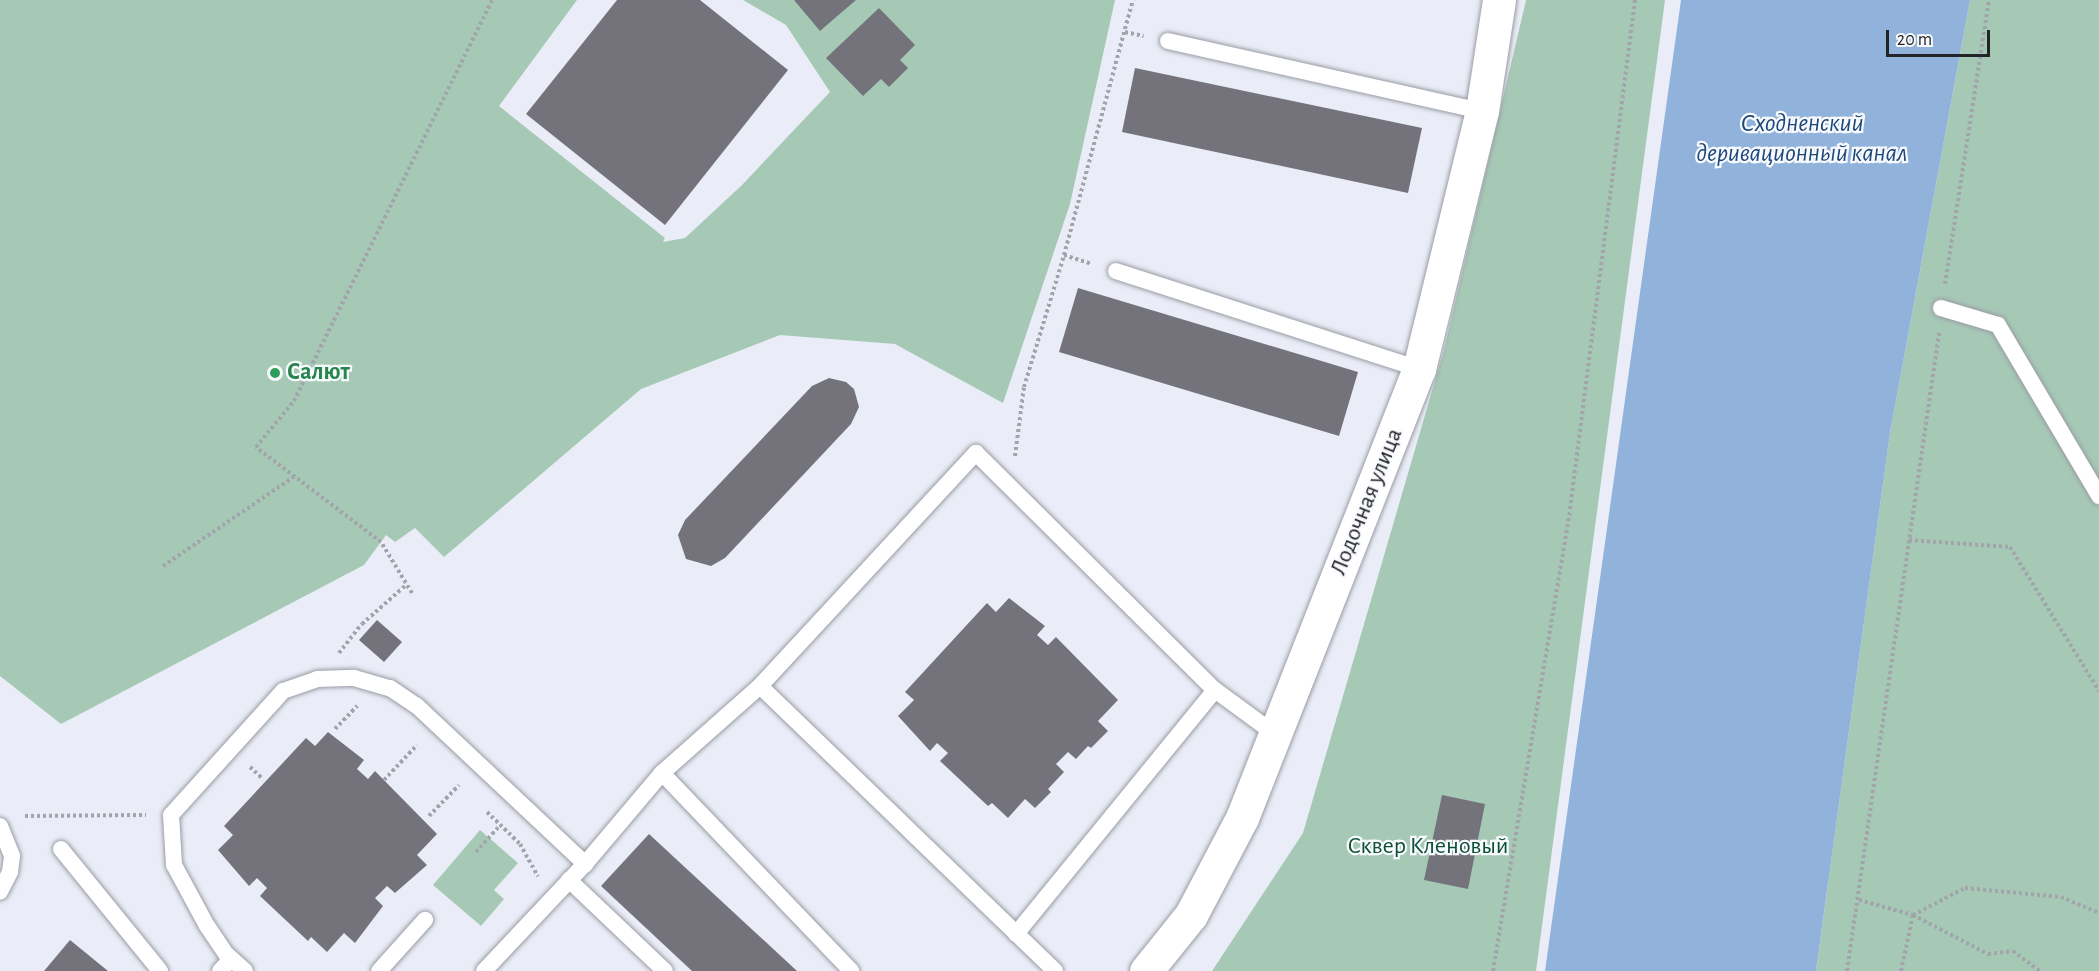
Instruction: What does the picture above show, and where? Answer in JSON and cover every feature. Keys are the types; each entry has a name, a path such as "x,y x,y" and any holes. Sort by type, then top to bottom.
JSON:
{"street":[{"name":"Лодочная улица","path":"1146,971 1191,915 1242,818 1419,369 1482,111 1499,0"}],"lane":[{"path":"1168,41 1482,111"},
{"path":"1116,271 1419,369"},
{"path":"1941,308 1998,325 2099,496"},
{"path":"484,971 585,864 662,773 760,686 976,453 1215,690 1275,734"},
{"path":"245,971 226,965 174,865 171,815 283,691 317,679 354,678 390,688 417,706 585,864"},
{"path":"760,686 1054,971"},
{"path":"1016,934 1215,690"},
{"path":"662,773 850,971"},
{"path":"0,826 12,856 10,872 0,892"},
{"path":"61,849 160,971"},
{"path":"569,880 665,971"},
{"path":"379,971 424,920"}],"path":[{"path":"412,593 381,542 256,447 294,401 492,0"},
{"path":"1011,487 1024,387 1064,255 1133,0"},
{"path":"1493,971 1570,508 1635,0"},
{"path":"1847,971 1859,900 1941,308 1989,0"},
{"path":"163,566 295,476"},
{"path":"1909,540 2010,547 2099,691"},
{"path":"317,679 362,624 407,584"},
{"path":"335,729 364,699"},
{"path":"411,740 426,753"},
{"path":"384,780 417,745"},
{"path":"245,762 263,780"},
{"path":"451,777 464,789"},
{"path":"429,816 459,784"},
{"path":"479,804 520,844 542,887"},
{"path":"23,816 171,815"},
{"path":"476,852 500,825"},
{"path":"1913,915 1965,888 2061,897 2099,913"},
{"path":"1859,900 1913,915 1988,954 2013,951 2040,971"},
{"path":"1901,971 1913,915"}],"green space":[{"name":"Салют","path":"0,0 577,0 499,106 665,238 663,242 685,238 742,185 830,92 786,25 743,0 1115,0 1070,204 1003,403 895,344 780,335 641,389 444,557 415,528 395,542 386,535 364,565 61,724 0,676"},
{"name":"Сквер Кленовый","path":"1526,0 1665,0 1536,971 1212,971 1303,833 1444,350"},
{"path":"1970,0 2099,0 2099,971 1816,971 1890,433"},
{"path":"480,830 518,863 494,890 504,899 481,926 433,885"}],"water":[{"name":"Сходненский деривационный канал","path":"1681,0 1970,0 1890,433 1816,971 1545,971"}],"building":[{"path":"617,0 700,0 788,70 665,225 526,114"},
{"path":"794,0 856,0 820,31"},
{"path":"879,8 915,45 900,60 908,68 889,87 881,79 863,96 826,58"},
{"path":"1135,68 1422,128 1408,193 1122,132"},
{"path":"1078,288 1358,372 1339,436 1059,352"},
{"path":"829,378 846,382 854,389 859,407 851,424 725,558 711,566 686,559 678,535 685,520 812,386"},
{"path":"1009,598 1045,626 1037,635 1048,645 1056,637 1118,700 1098,721 1108,731 1091,748 1088,746 1076,759 1068,752 1056,764 1064,772 1048,789 1051,792 1035,808 1025,799 1008,818 992,803 988,806 940,761 948,753 937,743 930,751 898,716 914,700 905,692 987,603 996,612"},
{"path":"377,620 402,642 384,662 359,640"},
{"path":"328,732 364,760 357,769 368,779 375,771 437,834 417,855 427,865 395,893 387,886 375,898 383,906 355,943 344,933 327,952 311,937 308,941 260,896 267,888 257,878 249,886 218,850 233,835 224,826 306,738 315,746"},
{"path":"1442,795 1485,804 1468,889 1424,880"},
{"path":"649,834 797,971 692,971 601,886"},
{"path":"70,940 108,971 44,971"}],"place":[{"name":"Салют","path":"275,373"}]}
